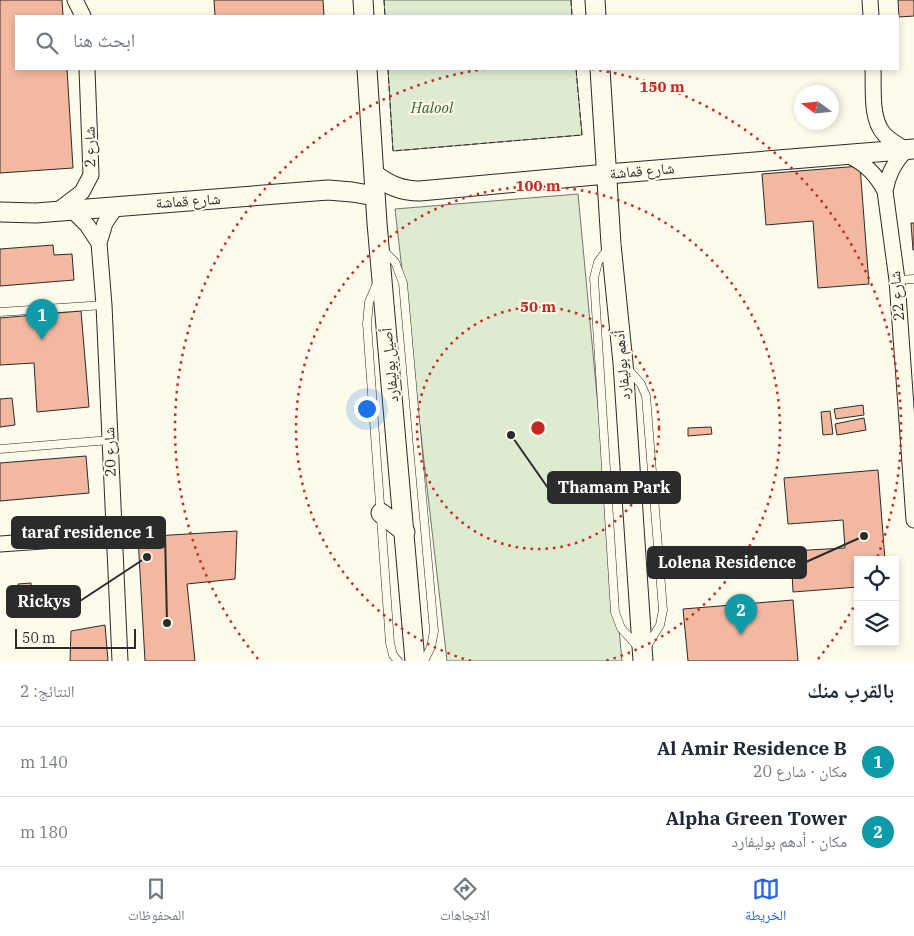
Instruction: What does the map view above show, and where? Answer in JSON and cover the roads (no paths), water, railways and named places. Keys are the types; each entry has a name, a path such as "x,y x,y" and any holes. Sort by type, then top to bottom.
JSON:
{"street":[{"path":"75,0 82,15"},
{"path":"362,0 364,15"},
{"path":"595,0 596,15"},
{"path":"870,0 871,15"},
{"name":"شارع 2","path":"64,211 82,192 91,175 92,161 87,70"},
{"name":"أصيل بوليفارد","path":"367,70 379,248 415,661"},
{"name":"أدهم بوليفارد","path":"600,70 611,244 623,363 643,657"},
{"path":"873,70 875,108 879,126 891,140 910,149"},
{"name":"شارع قماشة","path":"374,174 396,188 420,192 607,174 910,149"},
{"name":"شارع 22","path":"910,149 892,168 885,191 909,385 914,520"},
{"name":"شارع 22","path":"848,155 860,160 870,169 879,179 885,191"},
{"name":"شارع قماشة","path":"0,212 36,213 328,190 375,196"},
{"name":"شارع 20","path":"116,207 105,224 99,243 104,305 120,661"},
{"path":"64,211 87,225 99,243"},
{"path":"380,513 405,532"},
{"path":"0,544 114,536"}],"lane":[{"path":"611,244 598,262 594,278 615,612 621,628 643,657"},
{"path":"379,248 396,262 403,283 433,624 431,647 424,661"},
{"path":"382,275 371,295 367,324 390,643 393,655 398,661"},
{"path":"897,280 914,279"},
{"path":"0,312 104,305"},
{"path":"0,448 110,440"}],"place":[{"name":"Al Amir Residence B","path":"42,340"},
{"name":"Thamam Park","path":"511,435"},
{"name":"Lolena Residence","path":"864,536"},
{"name":"Rickys","path":"147,557"},
{"name":"taraf residence 1","path":"167,623"},
{"name":"Alpha Green Tower","path":"741,635"}],"park label":[{"name":"Halool","path":"432,108"}]}
